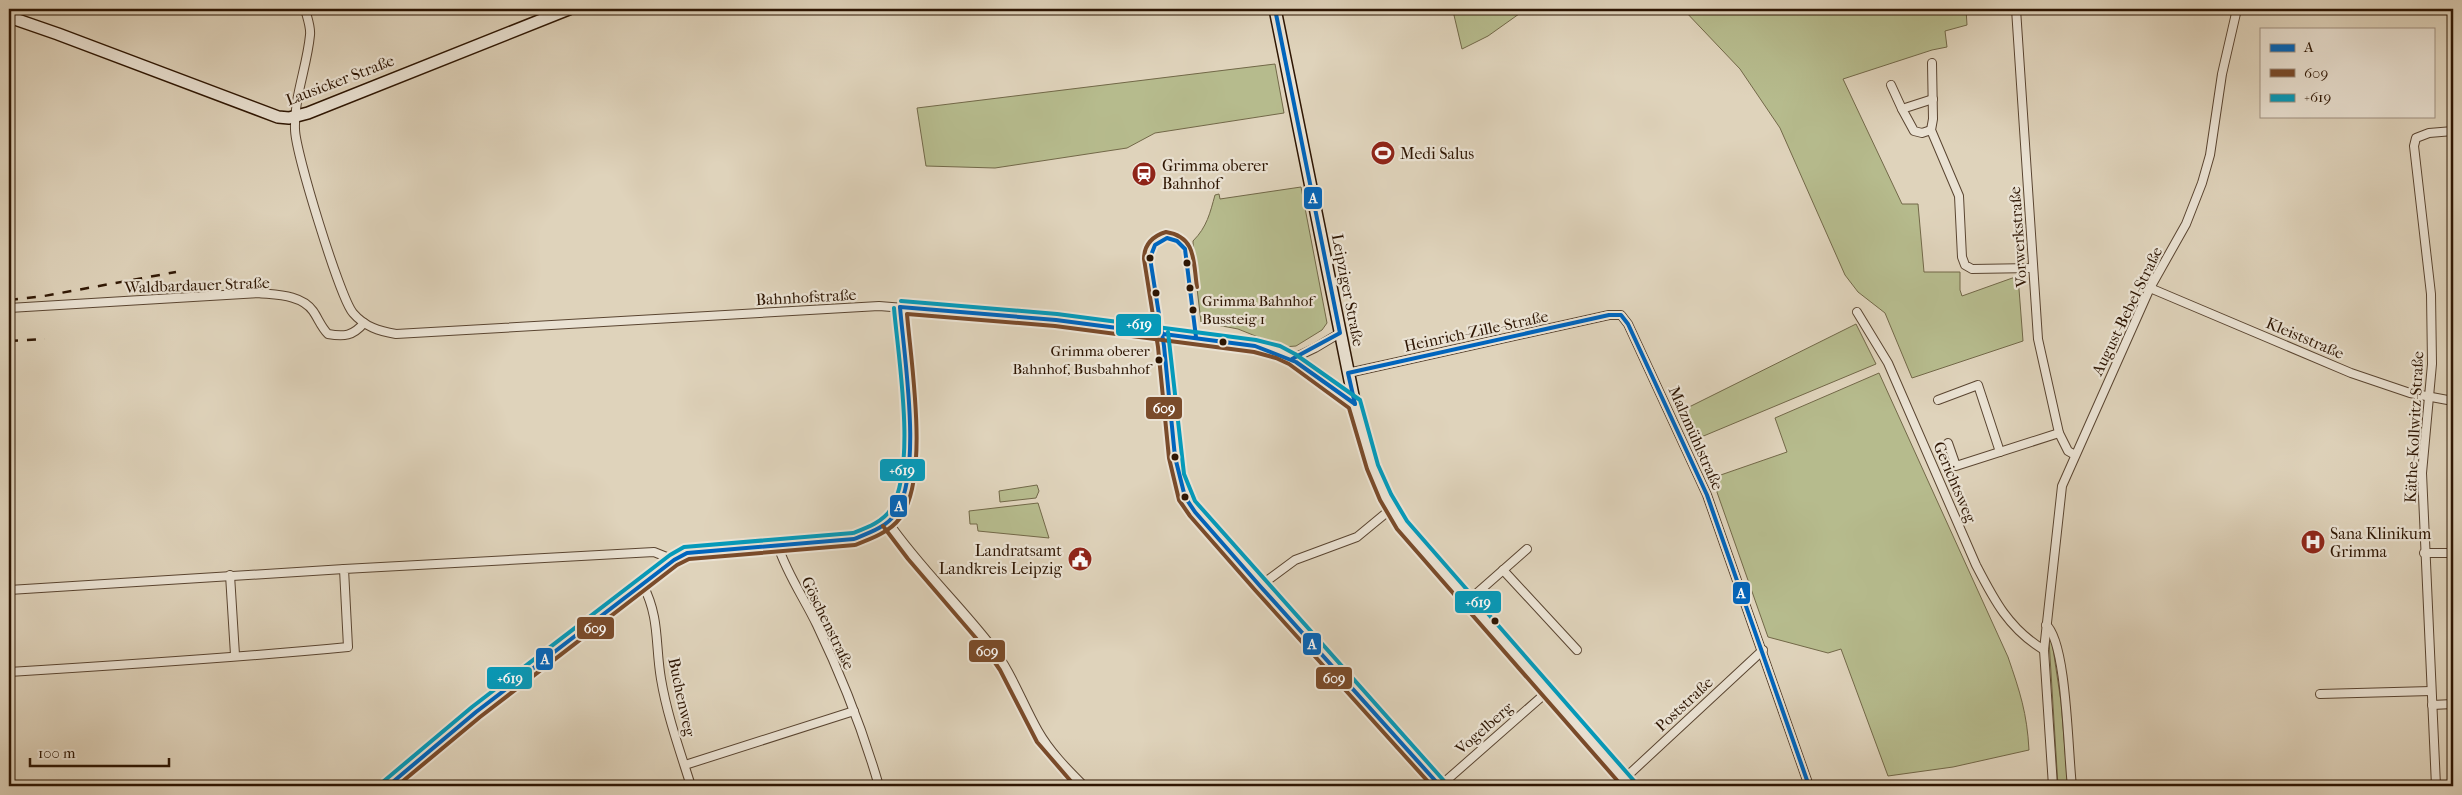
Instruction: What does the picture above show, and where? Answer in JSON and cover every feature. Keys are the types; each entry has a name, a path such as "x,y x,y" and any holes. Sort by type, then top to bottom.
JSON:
{"main road":[{"name":"Lausicker Straße","path":"9,17 278,117 295,117 569,9"},
{"name":"Leipziger Straße","path":"1275,9 1348,373 1372,468 1391,509 1468,601 1627,783"}],"street":[{"name":"Bahnhofstraße","path":"305,9 310,33 295,117 296,144 340,287 352,312 374,329 396,334 879,306 900,307 1056,320 1255,346 1278,352 1292,359 1355,404"},
{"name":"Vorwerkstraße","path":"2016,9 2038,339 2059,433 2068,451 2075,456"},
{"name":"August-Bebel-Straße","path":"2052,786 2044,650 2062,486 2150,288 2186,224 2202,183 2210,155 2222,74 2237,9"},
{"path":"1932,63 1933,99 1931,130 1959,196 1962,257 1965,265 1972,269 2033,268"},
{"path":"1891,85 1914,131 1922,133 1931,130"},
{"path":"1902,109 1933,99"},
{"name":"Käthe-Kollwitz-Straße","path":"2436,786 2424,553 2422,473 2432,364 2431,294 2414,146 2416,138 2422,134 2453,131"},
{"name":"Kleiststraße","path":"2150,288 2351,373 2428,398 2453,401"},
{"name":"Waldbardauer Straße","path":"9,308 258,293 286,296 299,300 310,307 328,334 348,335 358,330 364,323"},
{"path":"388,786 424,754 526,672 643,586 674,560 697,551 854,539 870,534 888,522 901,502 909,475 909,440 900,307"},
{"name":"Gerichtsweg","path":"1857,312 1888,363 1989,591 2004,615 2024,639 2044,650"},
{"name":"Malzmühlstraße","path":"1609,315 1621,314 1628,324 1687,448 1707,495 1763,650 1809,786"},
{"name":"Heinrich-Zille-Straße","path":"1348,373 1609,315"},
{"path":"1162,333 1175,457 1185,496 1196,512 1260,586 1440,786"},
{"path":"1292,359 1340,333"},
{"path":"1938,400 1978,386 2000,452"},
{"path":"1948,443 1956,466 2059,433"},
{"path":"1260,586 1295,560 1357,538 1391,509"},
{"path":"888,522 902,542 993,648 1007,668 1038,730 1055,755 1084,786"},
{"name":"Göschenstraße","path":"778,546 782,560 817,625 854,711 879,786"},
{"path":"1468,601 1527,549"},
{"path":"9,590 230,575 654,552 674,560"},
{"path":"2424,553 2453,553"},
{"path":"9,672 196,661 235,655 348,647 344,569"},
{"path":"1503,570 1577,650"},
{"path":"230,575 235,655"},
{"name":"Buchenweg","path":"643,586 656,617 661,679 691,786"},
{"path":"2046,625 2054,635 2057,644 2065,700 2072,786"},
{"name":"Poststraße","path":"1627,783 1763,650"},
{"path":"2320,694 2431,690"},
{"name":"Vogelberg","path":"1440,786 1547,692"},
{"path":"2432,705 2453,704"},
{"path":"685,765 854,711"}],"green space":[{"path":"1459,9 1526,9 1488,36 1462,49 1453,11"},
{"path":"1683,9 1966,9 1967,25 1945,31 1947,47 1932,50 1843,79 1902,204 1918,204 1924,272 1960,272 1962,296 2018,276 2023,341 1912,378 1885,313 1858,292 1845,275 1780,128 1740,69"},
{"path":"1275,64 1284,113 1155,133 1127,148 995,168 926,166 917,108"},
{"path":"1301,187 1327,323 1322,330 1296,346 1283,347 1238,329 1201,322 1193,241 1205,225 1215,195 1219,194 1220,199"},
{"path":"1856,324 1876,364 1694,440 1681,411"},
{"path":"1879,373 2008,657 2027,725 2029,750 1953,767 1888,776 1841,649 1828,653 1768,637 1712,478 1787,452 1775,418"},
{"path":"1037,485 1039,491 1036,498 1000,502 999,491"},
{"path":"1038,503 1049,538 978,531 977,524 970,524 969,511"},
{"path":"2049,640 2052,642 2061,702 2068,786 2058,786"}],"railway":[{"path":"9,300 44,296 176,272"},
{"path":"9,341 45,339"}],"transit line":[{"name":"A","path":"1275,9 1340,333 1292,359"},
{"name":"609","path":"1197,287 1192,252 1183,239 1166,232 1150,241 1144,254 1144,259 1158,347 1169,458 1179,500 1190,516 1255,590 1432,786"},
{"name":"A","path":"1196,337 1185,249 1177,241 1167,238 1155,245 1150,258 1164,346 1175,457 1185,497 1195,512 1260,586 1440,786"},
{"name":"+619","path":"901,301 1057,314 1256,340 1280,346 1295,354 1360,400 1378,465 1391,494 1407,521 1635,782"},
{"name":"A","path":"900,307 1056,320 1255,346 1296,362 1355,404"},
{"name":"A","path":"388,786 476,712 674,560 687,553 854,539 888,522 896,513 904,494 909,470 910,413 900,307"},
{"name":"+619","path":"384,781 472,707 670,555 684,547 853,533 884,518 891,509 899,490 903,466 904,411 894,308"},
{"name":"609","path":"397,786 480,717 677,565 689,559 855,545 880,534 896,523 909,500 914,476 916,449 916,419 907,314 1055,326 1254,352 1289,364 1349,408 1367,469 1380,500 1397,529 1622,786"},
{"name":"A","path":"1355,404 1348,373 1609,315 1621,315 1628,324 1707,495 1809,786"},
{"name":"+619","path":"1168,332 1184,474 1195,501 1445,782"},
{"name":"609","path":"883,526 908,559 987,651 1000,670 1037,742 1075,786"}],"place":[{"name":"Medi Salus","path":"1383,153"},
{"name":"Grimma oberer Bahnhof","path":"1144,174"},
{"name":"Grimma Bahnhof Bussteig 1","path":"1193,310"},
{"name":"Grimma oberer Bahnhof, Busbahnhof","path":"1159,360"},
{"name":"Sana Klinikum Grimma","path":"2313,542"},
{"name":"Landratsamt Landkreis Leipzig","path":"1080,559"}]}
